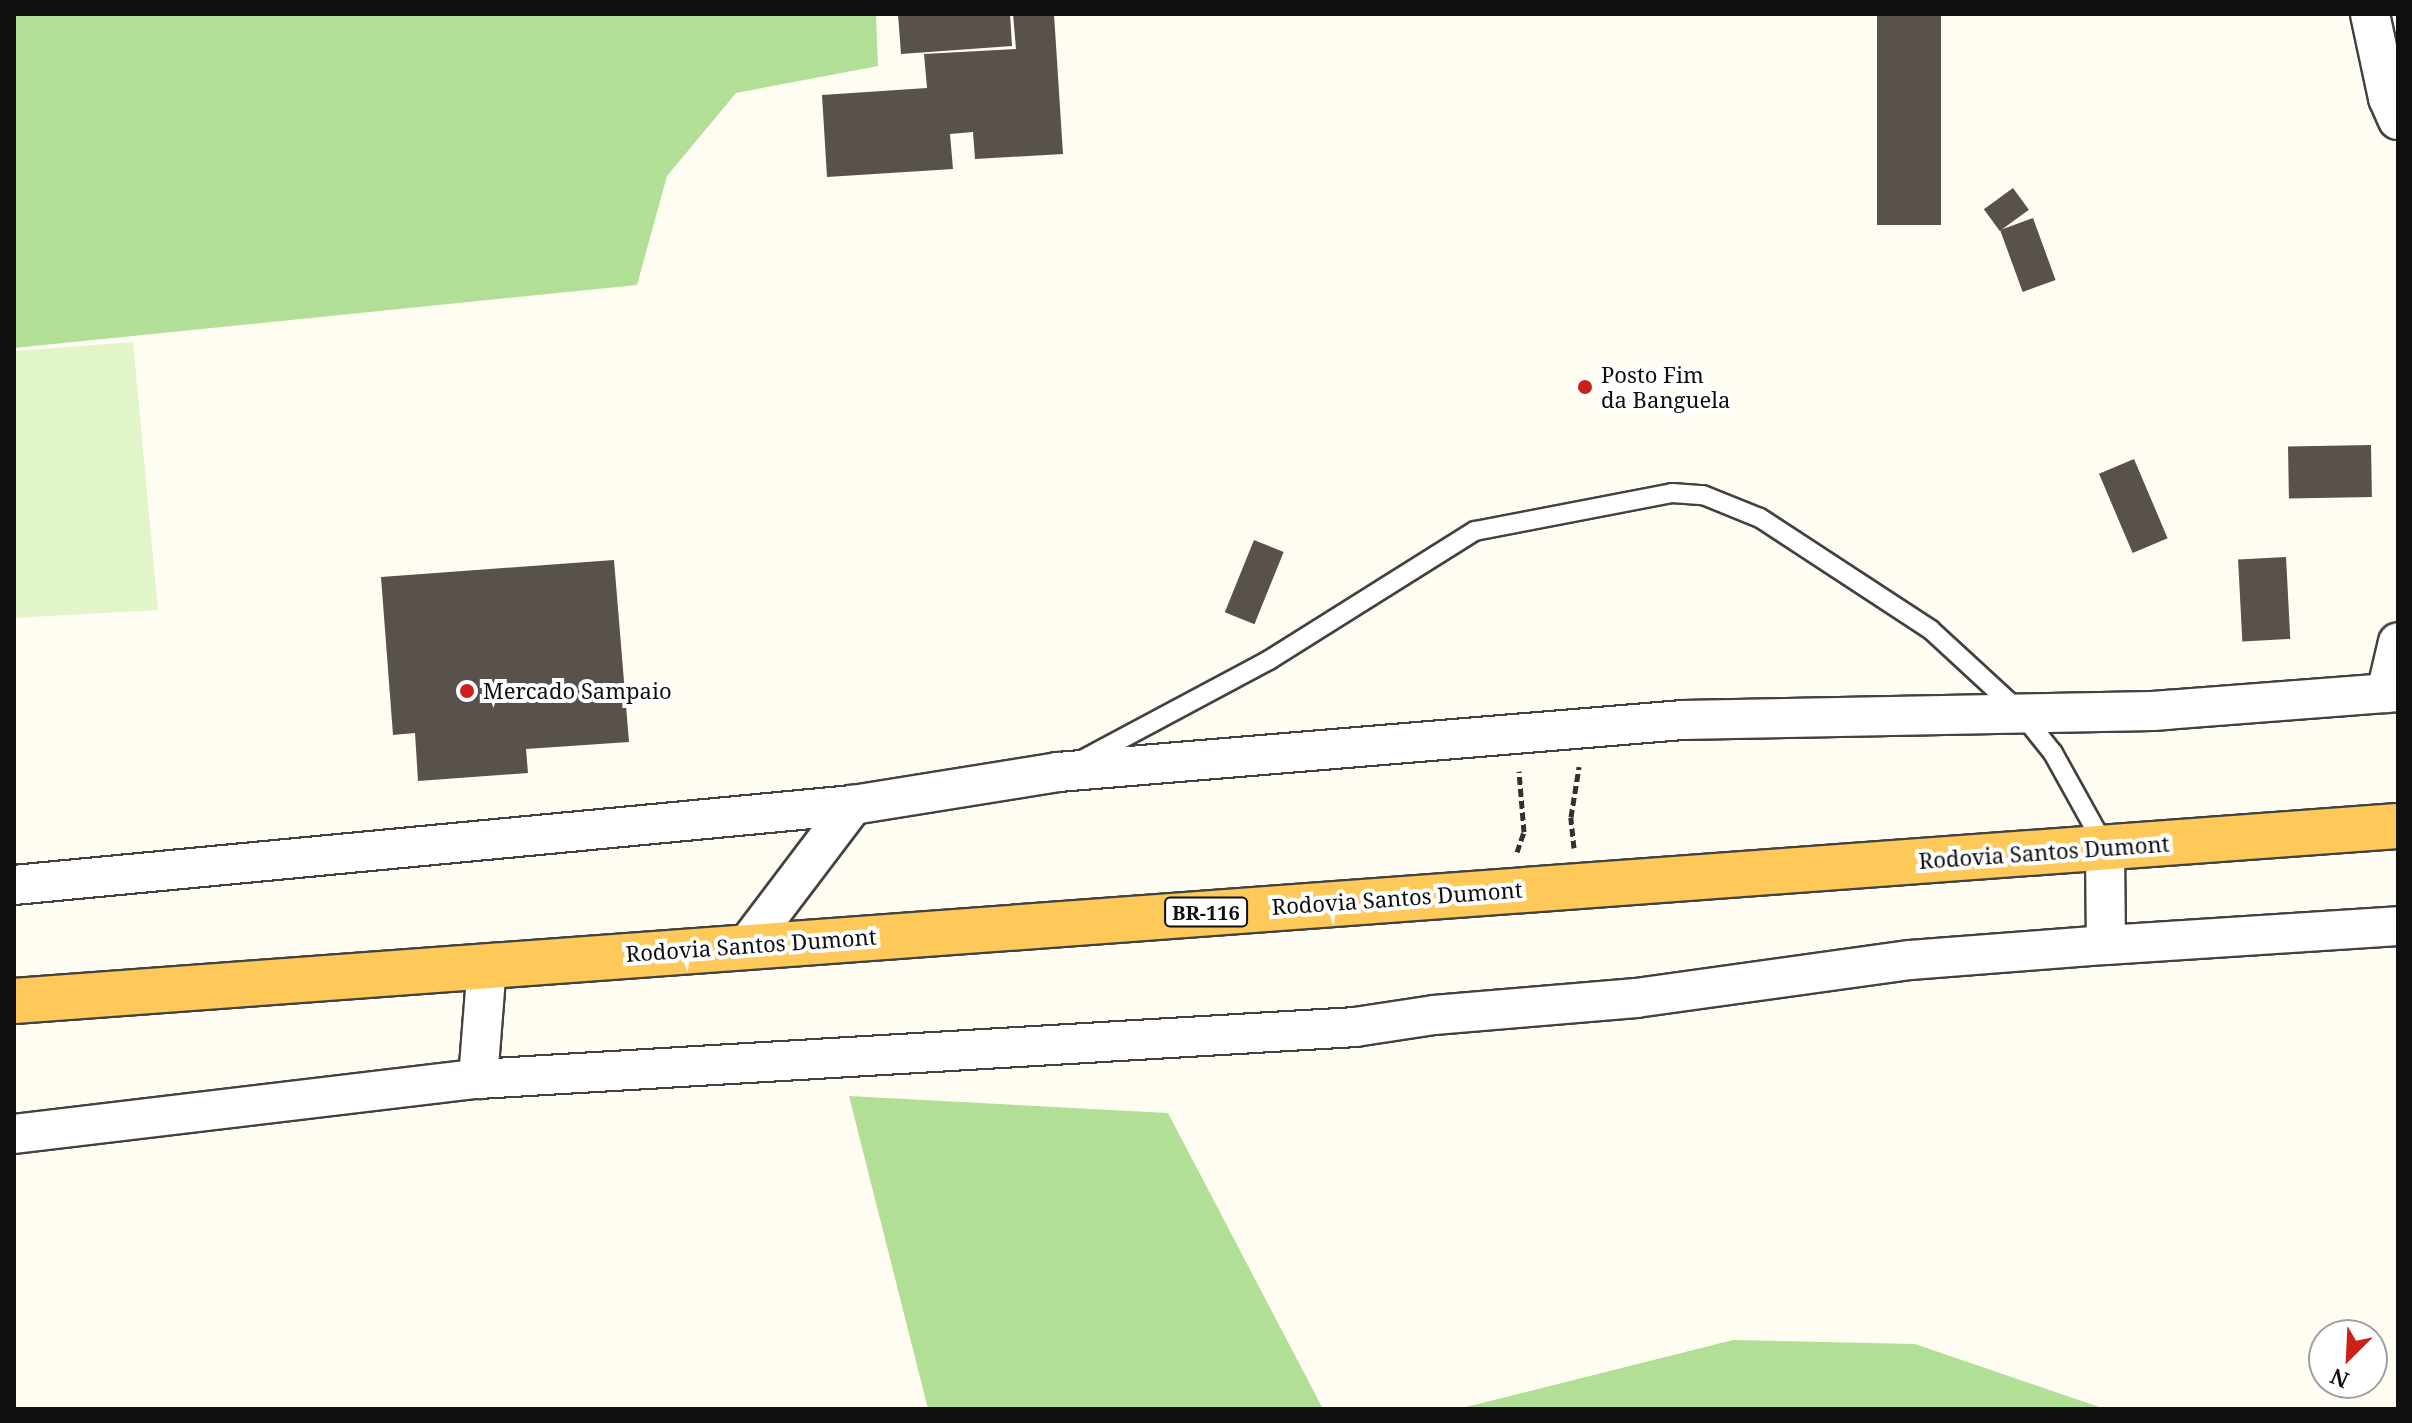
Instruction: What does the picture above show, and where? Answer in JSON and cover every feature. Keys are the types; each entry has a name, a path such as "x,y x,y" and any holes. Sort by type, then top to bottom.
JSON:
{"highway":[{"name":"Rodovia Santos Dumont","path":"14,1001 2398,826"}],"street":[{"path":"2370,14 2388,98 2398,120"},
{"path":"14,885 853,805 1058,772 1682,720 2153,711 2392,692 2398,642"},
{"path":"747,945 853,805"},
{"path":"2105,847 2106,945"},
{"path":"14,1134 478,1079 1355,1027 1434,1015 1636,998 1910,960 2398,926"},
{"path":"478,1079 487,965"}],"lane":[{"path":"1058,772 1269,660 1475,531 1672,493 1703,495 1760,518 1851,573 1931,630 2021,713 2053,753 2105,847"}],"path":[{"path":"1585,730 1571,817 1573,847 1593,884"},
{"path":"1496,892 1524,832 1523,786 1510,735"}],"green space":[{"path":"14,14 876,14 878,66 736,93 667,176 637,285 14,348"},
{"path":"133,342 158,610 14,618 14,351"},
{"path":"849,1096 1168,1113 1323,1409 928,1409"},
{"path":"1733,1340 1915,1344 2105,1409 1458,1409"}],"building":[{"path":"898,14 1010,14 1012,46 901,54"},
{"path":"1013,14 1054,14 1063,154 975,159 973,132 950,134 953,169 827,177 822,95 927,88 924,54 1016,49"},
{"path":"1877,14 1941,14 1941,225 1877,225"},
{"path":"2013,188 2029,210 2000,231 1984,209"},
{"path":"2033,218 2056,280 2023,292 2000,230"},
{"path":"2371,445 2372,497 2289,498 2288,446"},
{"path":"2134,459 2168,538 2133,553 2099,474"},
{"path":"1254,540 1284,552 1254,624 1225,612"},
{"path":"2286,557 2290,639 2242,641 2238,560"},
{"path":"614,560 629,742 526,749 528,773 418,781 415,733 393,735 381,577"}],"place":[{"name":"Posto Fim da Banguela","path":"1585,387"},
{"name":"Mercado Sampaio","path":"467,691"}]}
